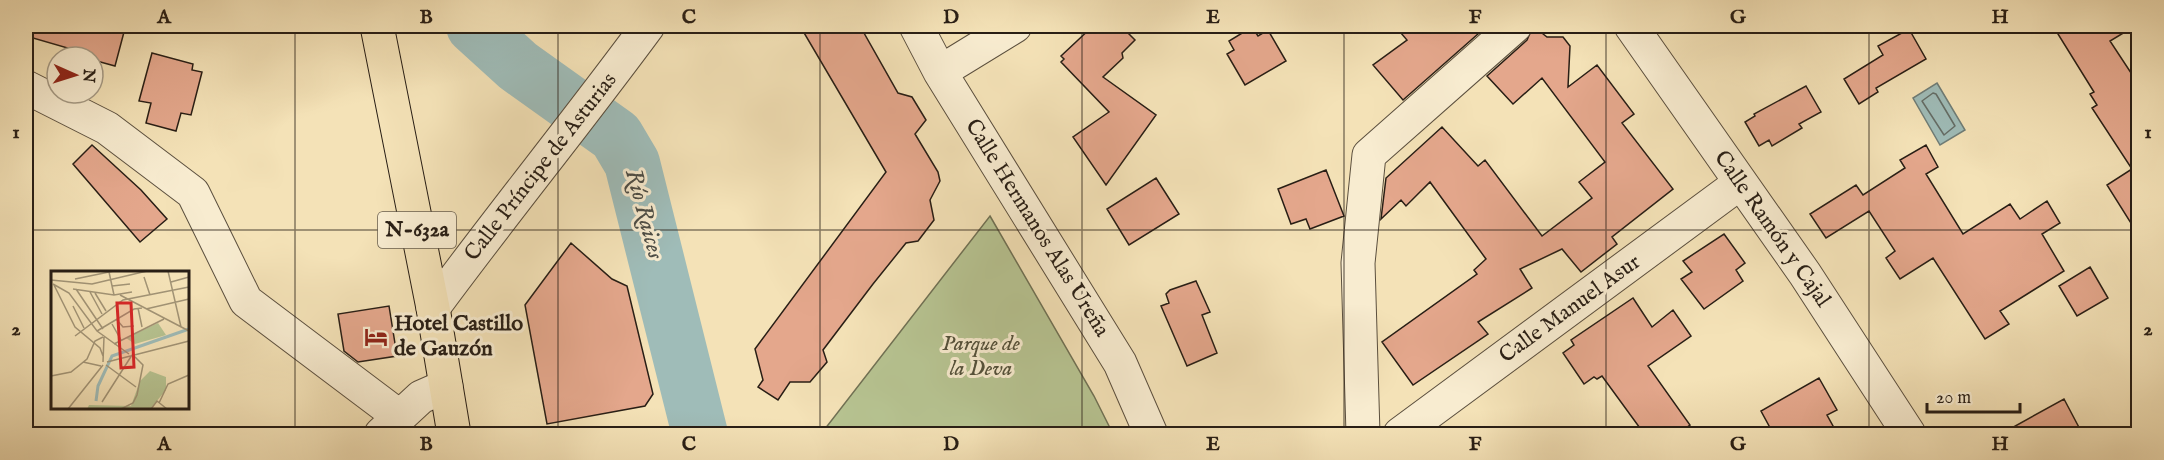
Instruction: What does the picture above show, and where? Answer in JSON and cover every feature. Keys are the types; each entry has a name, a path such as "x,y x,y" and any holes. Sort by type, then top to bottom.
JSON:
{"main road":[{"name":"N-632a","path":"377,26 433,308 454,435"}],"street":[{"name":"Calle Príncipe de Asturias","path":"433,308 648,26"},
{"name":"Calle Hermanos Alas Ureña","path":"916,26 940,72 1120,363 1151,435"},
{"path":"940,72 1015,26"},
{"path":"1363,435 1358,263 1369,155 1515,26"},
{"name":"Calle Ramón y Cajal","path":"1631,26 1806,274 1909,435"},
{"path":"26,87 107,128 193,193 246,301 391,426 421,397 446,386"},
{"name":"Calle Manuel Asur","path":"1400,435 1740,183"}],"green space":[{"name":"Parque de la Deva","path":"990,216 1094,396 1113,434 821,434"}],"water":[{"path":"1937,83 1965,130 1940,145 1913,98"}],"building":[{"path":"26,26 121,26 119,31 124,32 115,66 105,63 105,45 57,45 26,36"},
{"path":"800,26 860,26 898,93 912,97 926,120 915,134 938,172 940,181 930,200 934,220 918,241 906,243 873,284 823,350 827,362 810,382 790,382 778,400 758,387 763,380 755,349 886,172"},
{"path":"1093,26 1121,26 1135,40 1122,53 1123,58 1103,77 1156,115 1106,185 1073,137 1109,112 1061,62 1064,59 1061,56"},
{"path":"1395,26 1487,26 1403,100 1373,65 1407,40"},
{"path":"1533,26 1547,37 1563,37 1570,46 1568,87 1597,65 1634,114 1622,123 1673,189 1612,237 1617,244 1581,272 1562,249 1520,269 1532,288 1478,322 1488,334 1413,385 1382,342 1477,274 1474,270 1486,259 1430,182 1406,206 1401,200 1381,219 1386,178 1442,127 1478,166 1485,160 1542,236 1592,198 1579,182 1605,162 1542,78 1513,104 1487,76 1527,40"},
{"path":"2053,26 2135,26 2110,41 2139,85 2139,236 2107,185 2132,169 2092,108 2097,105 2090,94 2094,92"},
{"path":"1252,27 1258,36 1268,30 1286,61 1245,85 1227,54 1234,50 1229,41"},
{"path":"1909,29 1926,59 1876,88 1878,92 1859,104 1844,79 1883,55 1878,46"},
{"path":"152,53 193,64 192,70 202,72 191,115 181,113 176,131 146,123 151,103 139,101"},
{"path":"1806,86 1821,112 1799,124 1802,128 1772,146 1769,140 1759,146 1745,122 1755,116 1754,114"},
{"path":"92,145 141,190 167,219 140,242 73,164"},
{"path":"1926,145 1938,167 1926,174 1963,234 2010,204 2020,219 2047,201 2060,223 2042,234 2064,271 2000,311 2009,324 1985,339 1933,258 1900,279 1886,258 1895,251 1869,211 1826,238 1810,214 1856,185 1863,195 1905,168 1900,160"},
{"path":"1326,170 1344,216 1310,229 1306,219 1291,224 1278,189"},
{"path":"1156,178 1179,214 1129,245 1107,209"},
{"path":"1724,234 1745,263 1736,270 1743,281 1704,309 1681,279 1692,272 1683,261"},
{"path":"571,243 612,279 627,286 653,394 645,406 547,424 525,305"},
{"path":"2090,267 2108,298 2077,316 2059,286"},
{"path":"1196,281 1210,312 1202,315 1217,353 1187,366 1161,306 1169,303 1166,294 1170,290"},
{"path":"1633,298 1652,327 1673,310 1691,336 1648,366 1690,425 1676,435 1645,435 1602,376 1597,379 1594,377 1584,384 1563,353 1574,345 1571,340"},
{"path":"389,306 397,356 358,362 344,351 338,314"},
{"path":"1819,378 1837,410 1827,415 1838,435 1774,435 1761,411"},
{"path":"2064,399 2083,435 1999,435"}],"waterway":[{"name":"Río Raices","path":"474,26 518,66 616,136 632,163 700,434"}],"place":[{"name":"Hotel Castillo de Gauzón","path":"376,337"}]}
